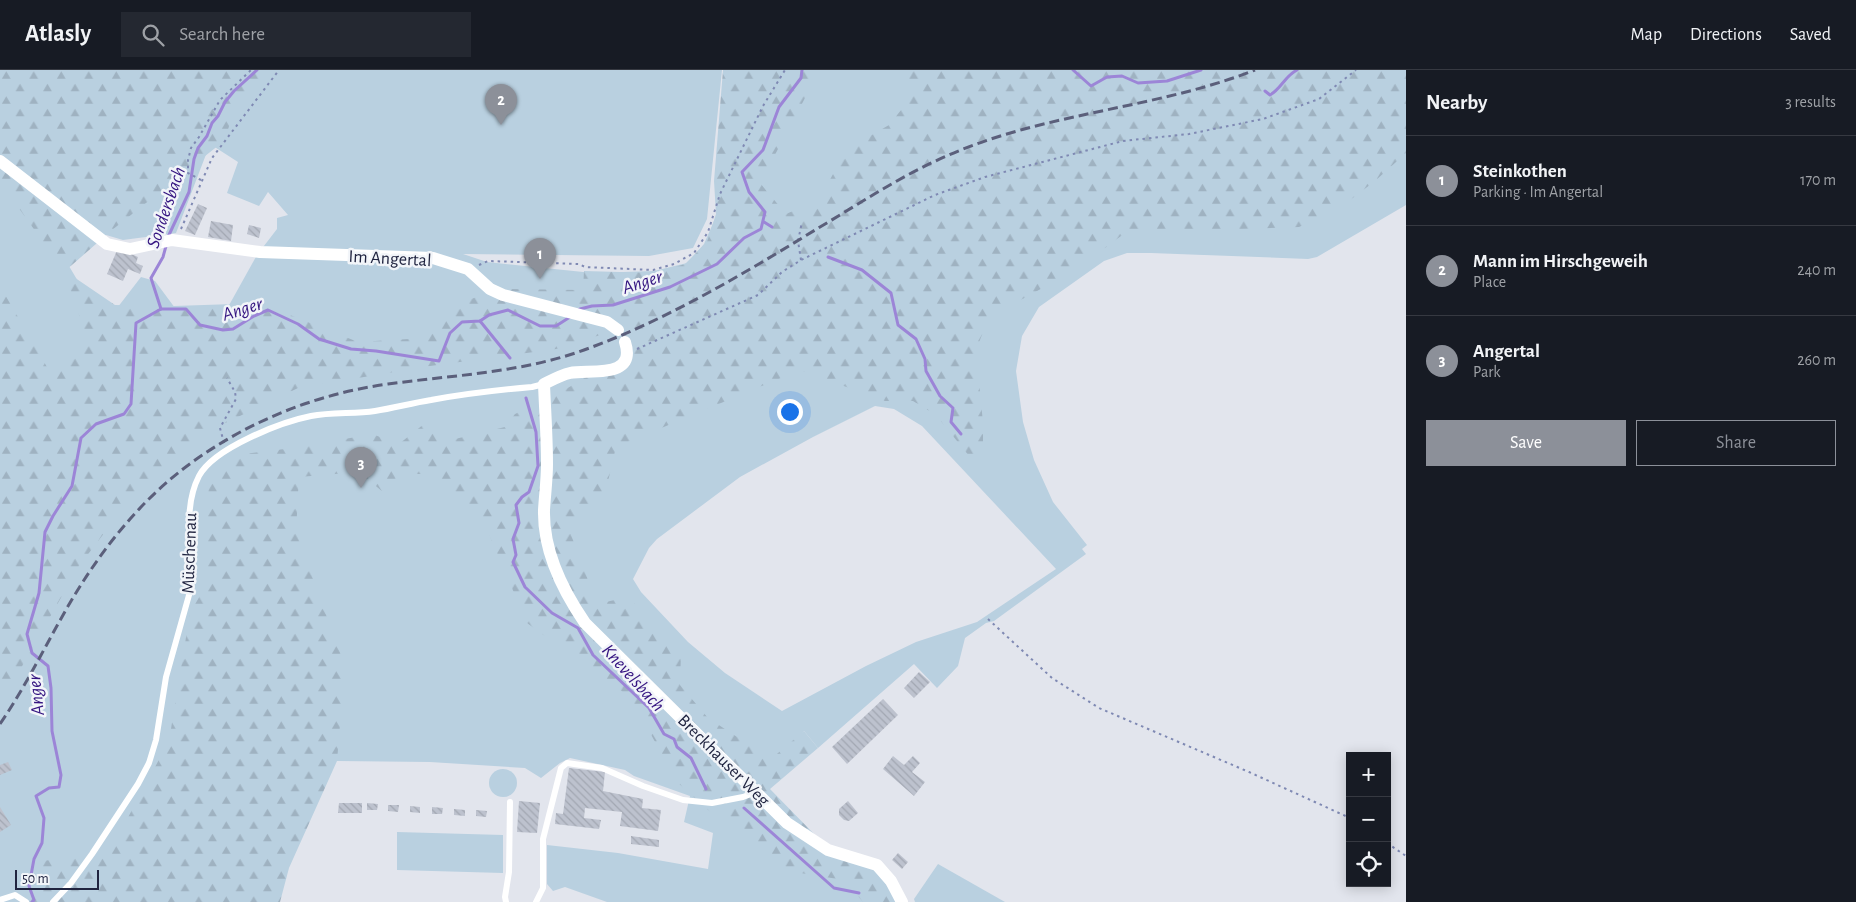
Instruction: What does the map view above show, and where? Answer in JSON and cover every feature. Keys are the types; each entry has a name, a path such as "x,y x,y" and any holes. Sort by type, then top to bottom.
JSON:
{"street":[{"path":"0,161 107,244 130,250 170,241"},
{"name":"Im Angertal","path":"170,241 260,252 433,258 468,269 480,282 496,293 607,322 618,330"},
{"path":"544,384 570,374 602,373 612,370 623,363 626,348"},
{"name":"Breckhauser Weg","path":"544,384 547,463 544,511 546,530 557,572 566,593 585,623 787,823 828,850 877,865 891,881 902,902"}],"lane":[{"name":"Müschenau","path":"53,902 71,883 92,854 133,792 149,763 156,740 166,677 191,588 189,519 198,478 203,469 227,450 268,428 310,416 373,411 432,400 544,384"},
{"path":"536,902 543,888 543,840 561,768 567,763 602,768 643,786 683,800 712,803 743,797 756,792"},
{"path":"506,902 505,896 509,872 510,802"},
{"path":"0,900 16,895 25,902"}],"path":[{"path":"201,180 188,173 190,148 199,137 220,100 251,70"},
{"path":"170,241 212,158 278,70"},
{"path":"468,269 488,262 579,264 585,267 653,270 674,264 694,253 708,232 720,194 762,106 785,70"},
{"path":"626,348 758,295 782,272 801,260 936,195 985,177 1123,141 1190,134 1263,119 1319,99 1356,70"},
{"path":"801,260 798,241 802,222"},
{"path":"226,378 235,392 236,399 220,431 227,450"},
{"path":"988,619 1052,678 1099,708 1249,772 1346,816"},
{"path":"1391,846 1406,856"}],"green space":[{"path":"0,70 722,70 707,219 693,248 649,256 463,254 487,262 593,273 654,271 687,263 704,244 721,205 732,70 1406,70 1406,205 1317,257 1308,259 1127,253 1104,261 1039,307 1022,336 1016,371 1023,422 1034,460 1053,502 1087,545 1082,549 1086,554 994,621 986,623 965,638 958,666 937,688 914,664 818,748 804,731 759,796 899,902 607,902 565,887 553,891 547,884 547,845 618,853 708,869 713,833 684,822 690,796 634,776 625,770 570,758 560,763 541,778 525,768 430,762 337,761 337,756 294,843 278,902 0,902","holes":["210,144 238,162 227,193 259,206 268,192 288,215 277,218 277,229 257,255 213,334 178,312 155,281 141,277 74,364 81,342 87,335 82,288 66,261 96,232 123,240 176,233","875,406 894,409 922,426 1056,569 977,622 916,642 866,666 782,711 725,673 688,642 641,592 633,579 649,548 657,539 740,477"]},
{"path":"0,70 275,70 272,75 236,106 224,141 112,230 65,271 115,305 174,306 260,303 358,342 426,338 468,300 501,289 583,290 584,271 656,273 685,264 707,242 716,214 714,181 723,70 821,70 760,183 786,214 819,200 846,150 889,125 914,94 900,70 1406,70 1406,153 1375,181 1341,207 1299,227 1125,233 1077,269 1017,302 987,322 976,350 983,423 983,449 974,462 936,415 913,401 885,401 800,370 616,447 606,490 567,524 597,604 628,597 681,652 680,685 708,718 771,759 804,731 818,748 770,789 815,835 877,871 898,902 863,902 844,880 788,871 715,816 677,782 631,698 527,623 482,518 427,474 400,474 383,492 359,472 299,477 296,532 345,666 337,761 289,868 280,902 21,902 43,861 110,851 169,741 190,613 205,587 209,475 244,454 301,447 372,434 399,444 429,420 455,439 505,427 515,414 556,395 623,355 616,330 556,349 430,366 298,388 219,426 138,489 79,566 21,668 0,697 0,286 51,374 86,335 64,271 0,182"},
{"path":"503,769 513,773 517,783 513,793 503,797 493,793 489,783 493,773"},
{"path":"397,832 503,835 503,873 397,870"},
{"path":"938,864 1005,902 915,902 914,899"}],"building":[{"path":"198,204 207,208 195,235 185,231"},
{"path":"211,221 233,225 231,241 208,237"},
{"path":"249,225 261,228 259,238 247,234"},
{"path":"118,248 138,257 136,263 143,266 140,274 128,269 123,281 107,274"},
{"path":"919,672 930,682 914,698 904,688"},
{"path":"883,699 898,715 847,764 832,747"},
{"path":"893,756 904,765 913,756 920,763 912,772 925,782 914,796 883,769"},
{"path":"8,762 12,770 0,775 0,765"},
{"path":"569,768 605,772 603,791 643,799 642,808 661,810 658,831 620,826 622,812 585,808 584,818 601,820 599,829 555,824 556,813 563,814"},
{"path":"519,801 540,803 537,833 517,832"},
{"path":"848,801 858,813 849,821 844,820 839,815 839,809"},
{"path":"339,803 362,803 362,813 338,813"},
{"path":"367,803 378,804 377,810 367,810"},
{"path":"388,805 399,805 398,812 388,811"},
{"path":"410,806 420,807 420,813 410,812"},
{"path":"0,807 11,825 0,832"},
{"path":"432,807 443,808 442,814 432,814"},
{"path":"454,809 465,810 465,816 454,815"},
{"path":"476,810 487,811 486,817 476,816"},
{"path":"631,836 659,840 659,847 631,844"},
{"path":"898,853 908,862 902,869 892,860"}],"waterway":[{"name":"Sondersbach","path":"168,237 189,192 194,159 198,148 207,136 212,123 225,102 257,70"},
{"name":"Anger","path":"577,311 592,306 613,305 670,287 717,264 744,238 761,229 765,212 749,192 742,172 763,150 779,107 801,78 802,70"},
{"name":"Anger","path":"1073,70 1091,86 1107,77 1122,76 1138,83 1167,81 1201,70"},
{"path":"1265,91 1270,95 1297,70"},
{"path":"764,222 772,227"},
{"name":"Sondersbach","path":"161,309 151,278 163,257 166,246"},
{"path":"828,257 862,270 891,293 898,325 916,339 925,359 926,371 940,396 953,408 951,422 961,434"},
{"name":"Anger","path":"32,902 34,900 29,886 34,859 42,843 44,818 36,796 49,788 59,787 61,775 52,731 51,688 48,666 32,653 27,634 39,593 45,532 72,486 81,438 96,424 124,414 131,404 136,323 161,309 186,309 200,325 223,330 233,329 268,310 298,324 319,339 351,349 439,361 450,333 462,322 480,321 489,315 508,310 540,326 556,326 570,317"},
{"name":"Knevelsbach","path":"480,321 510,358"},
{"name":"Knevelsbach","path":"526,398 536,432 538,466 529,492 516,505 519,523 513,539 516,555 513,562 525,587 552,613 578,628 593,655 649,708 664,734 674,739 677,747 691,758 706,789"},
{"name":"Knevelsbach","path":"744,808 834,888 859,893"}],"railway":[{"path":"0,724 20,693 74,596 112,541 141,507 173,477 236,434 309,402 335,395 388,384 536,364 584,350 645,325 705,294 867,198 949,155 1024,129 1179,94 1255,70"}],"place":[{"name":"Mann im Hirschgeweih","path":"501,125"},
{"name":"Steinkothen","path":"540,279"},
{"name":"Angertal","path":"361,488"}]}
